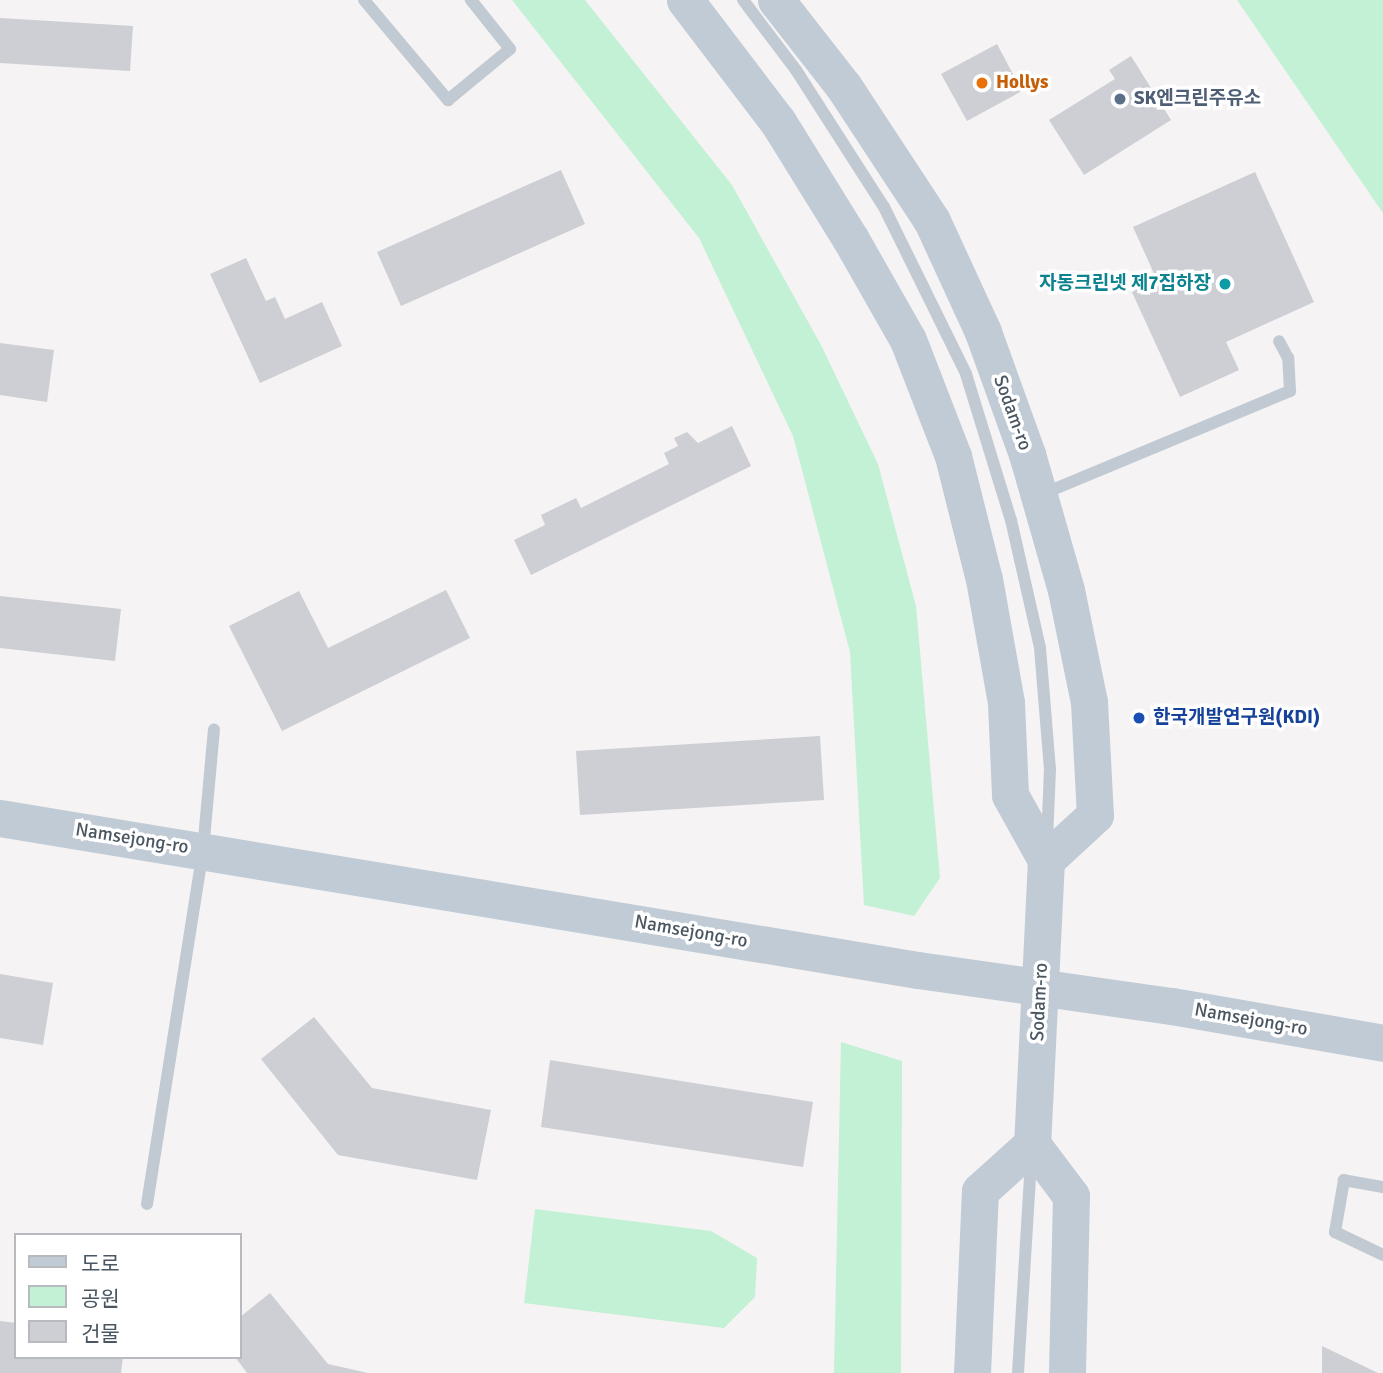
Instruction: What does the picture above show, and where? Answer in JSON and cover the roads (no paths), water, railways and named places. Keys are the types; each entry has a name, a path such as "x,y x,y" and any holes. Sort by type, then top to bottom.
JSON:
{"street":[{"path":"685,0 778,122 850,237 908,340 953,456 984,579 1006,703 1010,795 1046,860"},
{"name":"Sodam-ro","path":"776,0 844,88 932,221 983,332 1040,495 1066,590 1089,702 1096,815 1046,860 1042,987 1032,1144"},
{"name":"Namsejong-ro","path":"0,818 918,970 1172,1006 1383,1043"},
{"path":"972,1373 981,1191 1032,1144 1071,1196 1067,1373"}],"lane":[{"path":"364,0 447,100 510,49 471,0"},
{"path":"743,0 796,70 884,207 966,374 1011,520 1040,648 1050,769 1046,860"},
{"path":"1040,495 1290,391 1288,358 1279,341"},
{"path":"147,1204 203,850 214,730"},
{"path":"1018,1373 1032,1144"},
{"path":"1383,1187 1344,1180 1335,1232 1383,1255"}],"place":[{"name":"Hollys","path":"982,83"},
{"name":"SK엔크린주유소","path":"1120,99"},
{"name":"자동크린넷 제7집하장","path":"1225,284"},
{"name":"한국개발연구원(KDI)","path":"1139,718"}]}
